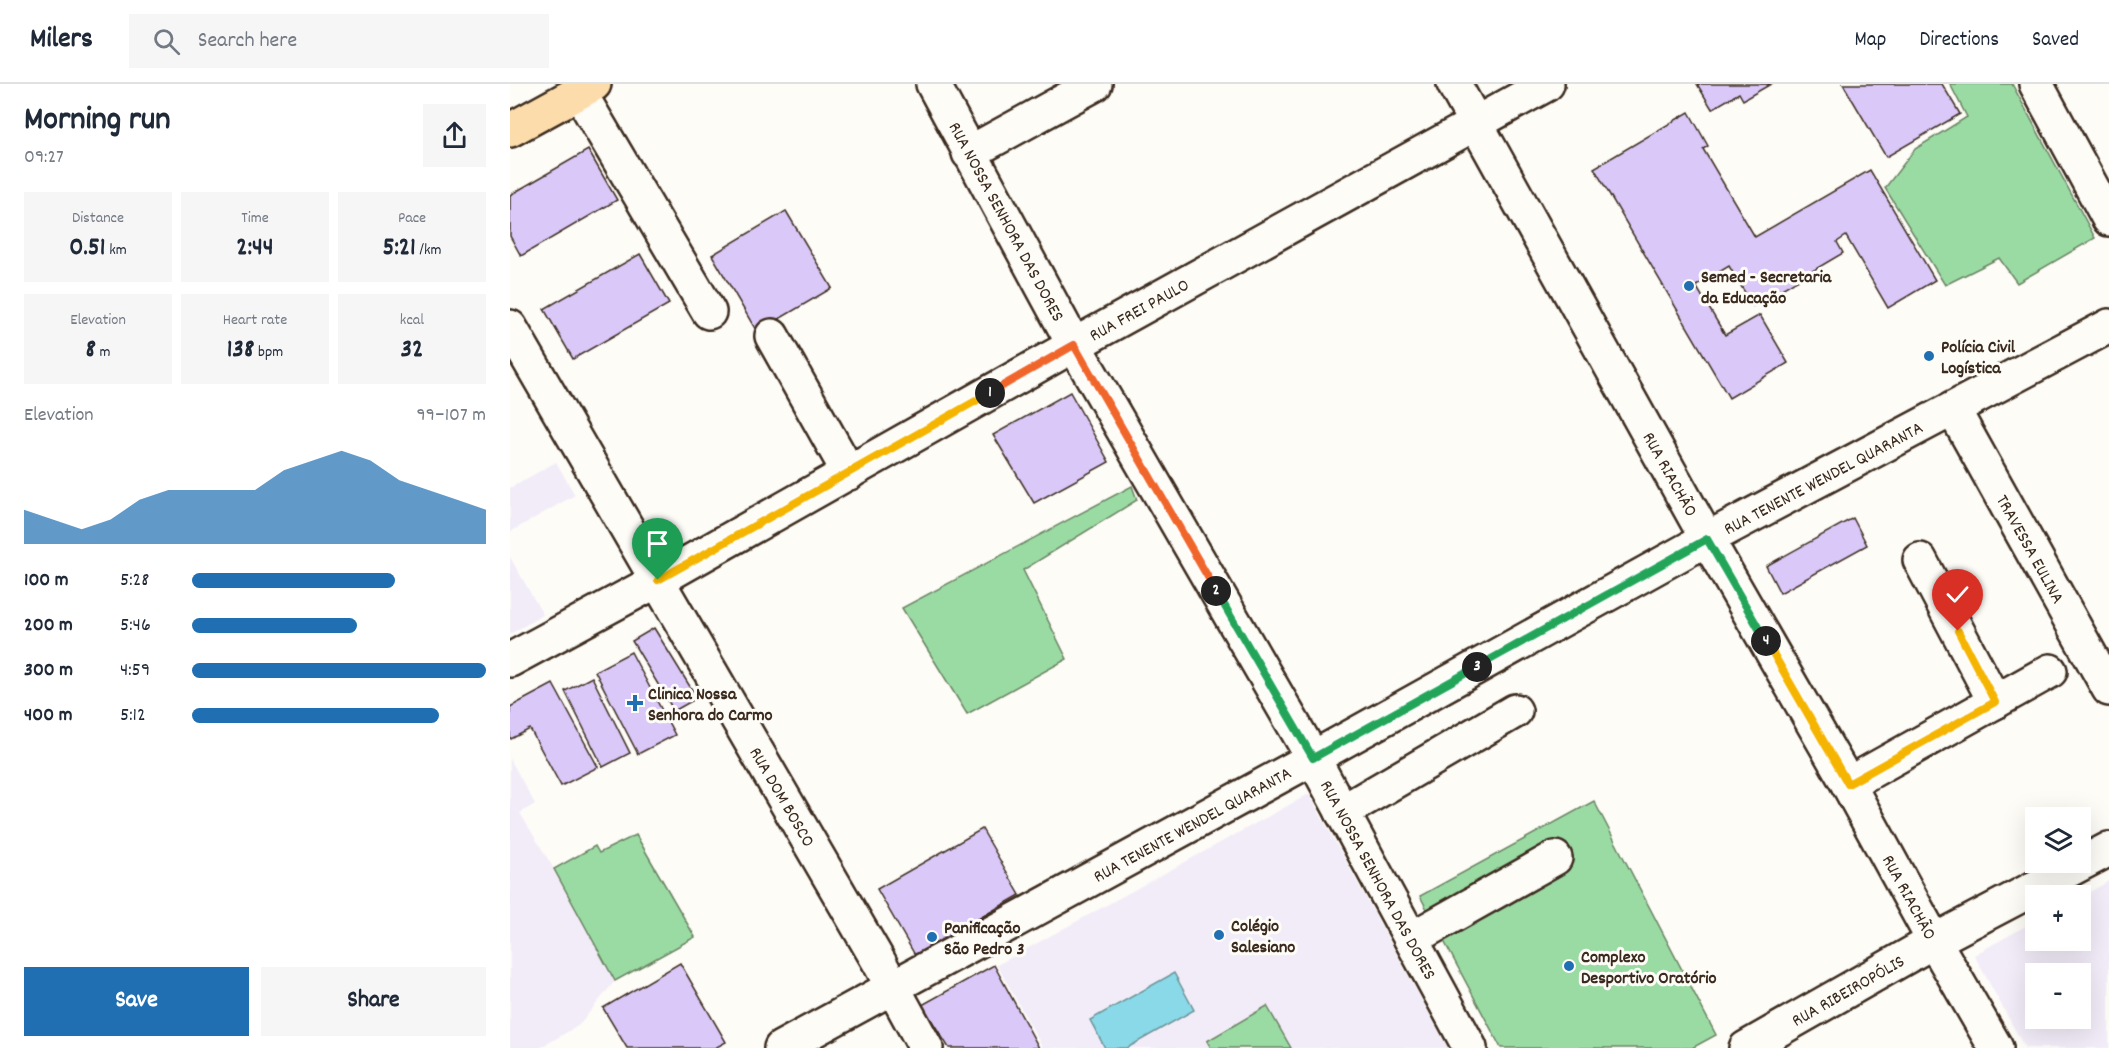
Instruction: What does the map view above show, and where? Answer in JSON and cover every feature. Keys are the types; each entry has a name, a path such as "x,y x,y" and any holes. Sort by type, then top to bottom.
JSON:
{"main road":[{"path":"510,130 586,88"}],"street":[{"name":"RUA NOSSA SENHORA DAS DORES","path":"933,84 1074,345 1313,758 1470,1048"},
{"name":"RUA RIACHÃO","path":"1454,84 1707,539 1996,1048"},
{"name":"RUA FREI PAULO","path":"510,660 658,580 1074,345 1547,84"},
{"path":"2040,85 2109,219"},
{"path":"586,88 709,312"},
{"path":"969,153 1073,89"},
{"name":"RUA TENENTE WENDEL QUARANTA","path":"781,1048 1313,758 1707,539 2109,326"},
{"name":"RUA DOM BOSCO","path":"510,327 893,987 926,1048"},
{"path":"772,336 849,473"},
{"name":"TRAVESSA EULINA","path":"1953,409 2109,689"},
{"path":"1920,560 1995,702"},
{"path":"1848,784 2050,672"},
{"path":"1342,812 1515,711"},
{"name":"RUA RIBEIROPÓLIS","path":"1746,1048 1934,941 2109,849"},
{"path":"1411,939 1556,858"}],"shaded area":[{"path":"556,462 575,495 510,532 510,488"},
{"path":"510,557 543,615 510,634"},
{"path":"510,759 535,804 520,813 554,869 615,981 579,1025 540,1048 510,1048"},
{"name":"Colégio Salesiano","path":"1309,794 1448,1048 1043,1048 997,965"},
{"path":"2109,881 2109,1048 2025,1048 1974,955 2025,927 2025,951 2091,951 2091,891"}],"green space":[{"path":"1950,84 2012,84 2095,238 2017,283 1999,258 1945,285 1885,188 1915,149 1967,117"},
{"path":"1132,486 1137,500 1023,570 1067,659 967,714 902,608"},
{"name":"Complexo Desportivo Oratório","path":"1594,801 1716,1035 1692,1048 1501,1048 1420,896"},
{"path":"636,835 695,937 615,981 554,869 595,846 599,853"},
{"path":"1267,1006 1291,1048 1211,1048 1207,1041"}],"water":[{"path":"1174,973 1194,1010 1127,1048 1105,1048 1090,1020"}],"building":[{"path":"1697,84 1771,84 1743,100 1739,93 1712,109"},
{"path":"1843,84 1942,84 1960,114 1886,157"},
{"path":"1689,112 1708,146 1703,149 1755,237 1870,170 1935,280 1888,308 1846,236 1837,242 1843,253 1753,306 1729,266 1696,286 1725,335 1760,315 1788,363 1729,398 1594,168"},
{"path":"588,150 617,200 521,256 510,236 510,195"},
{"path":"786,211 832,288 757,332 712,255"},
{"path":"640,254 669,304 573,359 544,309"},
{"path":"1070,392 1109,462 1034,503 993,435"},
{"path":"1853,518 1867,545 1780,593 1766,566"},
{"path":"654,628 697,698 674,711 632,641"},
{"name":"Clinica Nossa Senhora do Carmo","path":"631,652 675,735 638,754 595,671"},
{"path":"592,677 630,753 603,767 565,691"},
{"path":"553,684 598,767 561,786 530,729 511,739 510,737 510,707"},
{"path":"982,829 1020,895 915,955 877,889"},
{"path":"680,963 726,1042 715,1048 627,1048 603,1008"},
{"path":"994,965 1039,1048 949,1048 922,1005"}],"place":[{"name":"Semed - Secretaria da Educação","path":"1689,286"},
{"name":"Polícia Civil Logística","path":"1929,356"},
{"name":"Clinica Nossa Senhora do Carmo","path":"635,703"},
{"name":"Colégio Salesiano","path":"1219,935"},
{"name":"Panificação São Pedro 3","path":"932,937"},
{"name":"Complexo Desportivo Oratório","path":"1569,966"}],"route":[{"path":"658,580 1074,345 1313,758 1707,539 1848,784 1995,702 1958,631"}]}
